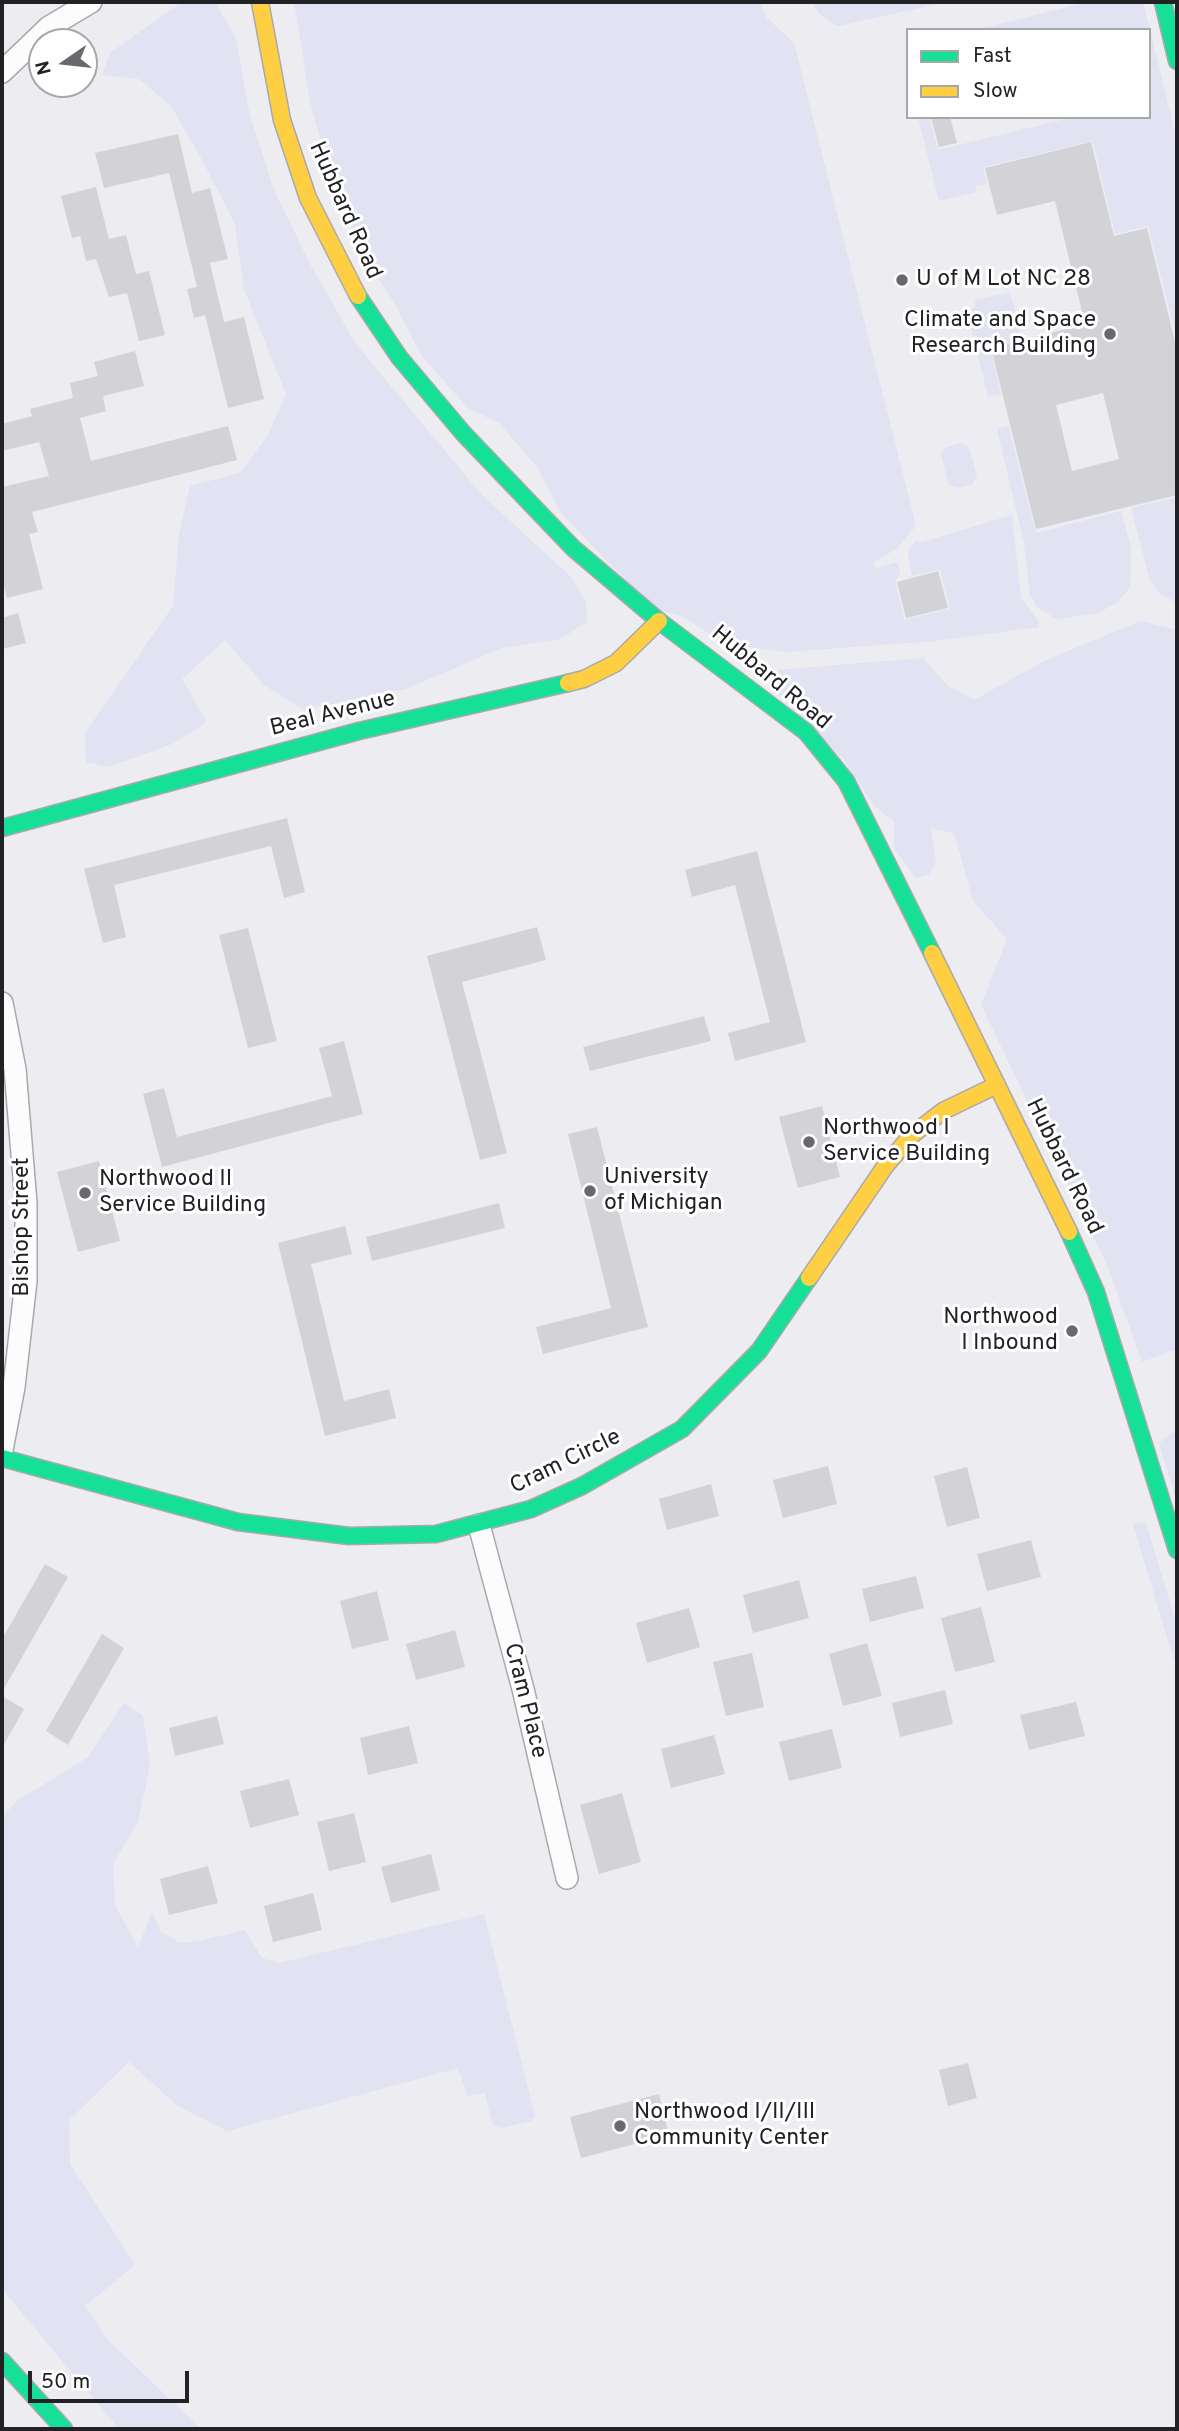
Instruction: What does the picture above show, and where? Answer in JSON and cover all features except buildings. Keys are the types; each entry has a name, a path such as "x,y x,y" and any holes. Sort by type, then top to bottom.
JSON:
{"street":[{"path":"2,72 49,27 91,2"},
{"name":"Hubbard Road","path":"260,2 274,86 290,150 328,242 374,323 424,390 573,548 659,621 806,732 846,781 1059,1208 1096,1292 1177,1550"},
{"path":"1163,2 1177,61"},
{"name":"Beal Avenue","path":"2,828 347,734 584,679 616,663 659,621"},
{"name":"Bishop Street","path":"2,1003 22,1123 26,1228 24,1295 2,1450"},
{"name":"Cram Circle","path":"2,1458 238,1522 290,1531 387,1537 436,1534 479,1525 553,1500 682,1429 759,1351 886,1165 912,1135 943,1111 997,1085"},
{"name":"Cram Place","path":"479,1525 523,1689 567,1878"},
{"path":"2,2361 64,2429"}],"shaded area":[{"path":"182,2 215,2 236,39 250,116 274,190 309,262 355,343 482,495 571,577 586,602 587,622 560,639 502,648 406,689 304,710 264,685 225,640 182,679 207,722 172,744 108,767 86,762 85,733 173,606 179,535 190,486 240,473 268,435 286,394 244,289 235,224 201,158 171,106 139,79 102,75 110,53"},
{"path":"294,2 760,2 766,17 794,43 916,526 896,549 873,563 876,568 897,562 900,574 895,581 904,620 950,609 940,569 912,576 908,554 912,545 918,539 919,543 1012,515 1021,598 1038,620 1039,627 935,641 784,652 724,643 682,616 663,611 635,590 562,514 537,467 499,423 468,408 421,355 394,302 363,257 332,175 311,107"},
{"path":"811,2 947,2 837,26 821,15"},
{"path":"1087,2 1143,2 1149,28 984,28"},
{"path":"1151,34 1177,140 1177,339 1148,226 1115,234 1093,141 983,167 987,184 975,186 976,192 939,201 918,119 930,119 938,150 1066,119 1151,119"},
{"path":"1008,293 1022,339 990,348 1001,394 988,396 968,315 976,305 974,300"},
{"path":"1008,426 1036,533 1121,511 1131,548 1130,587 1118,602 1098,613 1056,619 1036,606 1030,595 1024,543 997,429"},
{"path":"962,443 969,448 977,476 973,484 957,488 949,485 941,454 947,447"},
{"path":"1177,497 1177,603 1159,593 1149,577 1131,508"},
{"path":"1141,621 1177,630 1177,1349 1142,1362 1108,1267 981,1005 1007,939 973,901 954,833 931,828 936,863 929,874 916,878 894,849 894,821 875,807 845,761 778,695 776,670 923,658 948,686 974,700 1046,660"},
{"path":"1177,1429 1177,1503 1159,1443"},
{"path":"1133,1524 1146,1524 1177,1625 1177,1670"},
{"path":"124,1703 143,1716 150,1765 138,1822 113,1864 115,1905 138,1948 152,1911 160,1931 178,1942 195,1942 245,1930 262,1958 279,1963 484,1914 535,2116 531,2121 501,2128 493,2125 485,2093 467,2096 458,2068 227,2131 178,2106 129,2062 69,2120 70,2164 135,2265 85,2306 108,2340 201,2429 119,2429 2,2289 2,1817 18,1800 87,1758"}],"traffic: fast":[{"path":"1163,2 1177,61"},
{"path":"358,296 399,357 463,433 573,548 659,621 806,732 846,781 932,953"},
{"path":"2,828 359,731 568,683"},
{"path":"1069,1232 1096,1292 1177,1550"},
{"path":"2,1458 238,1522 349,1536 436,1534 531,1509 582,1486 682,1429 759,1351 809,1278"},
{"path":"2,2361 64,2429"}],"traffic: slow":[{"path":"260,2 282,120 308,198 358,296"},
{"path":"568,683 584,679 616,663 659,621"},
{"path":"932,953 1069,1232"},
{"path":"809,1278 886,1165 912,1135 943,1111 997,1085"}],"place":[{"name":"U of M Lot NC 28","path":"902,280"},
{"name":"Climate and Space Research Building","path":"1110,334"},
{"name":"Northwood I Service Building","path":"809,1142"},
{"name":"University of Michigan","path":"590,1191"},
{"name":"Northwood II Service Building","path":"85,1193"},
{"name":"Northwood I Inbound","path":"1072,1331"},
{"name":"Northwood I/II/III Community Center","path":"620,2126"}]}
